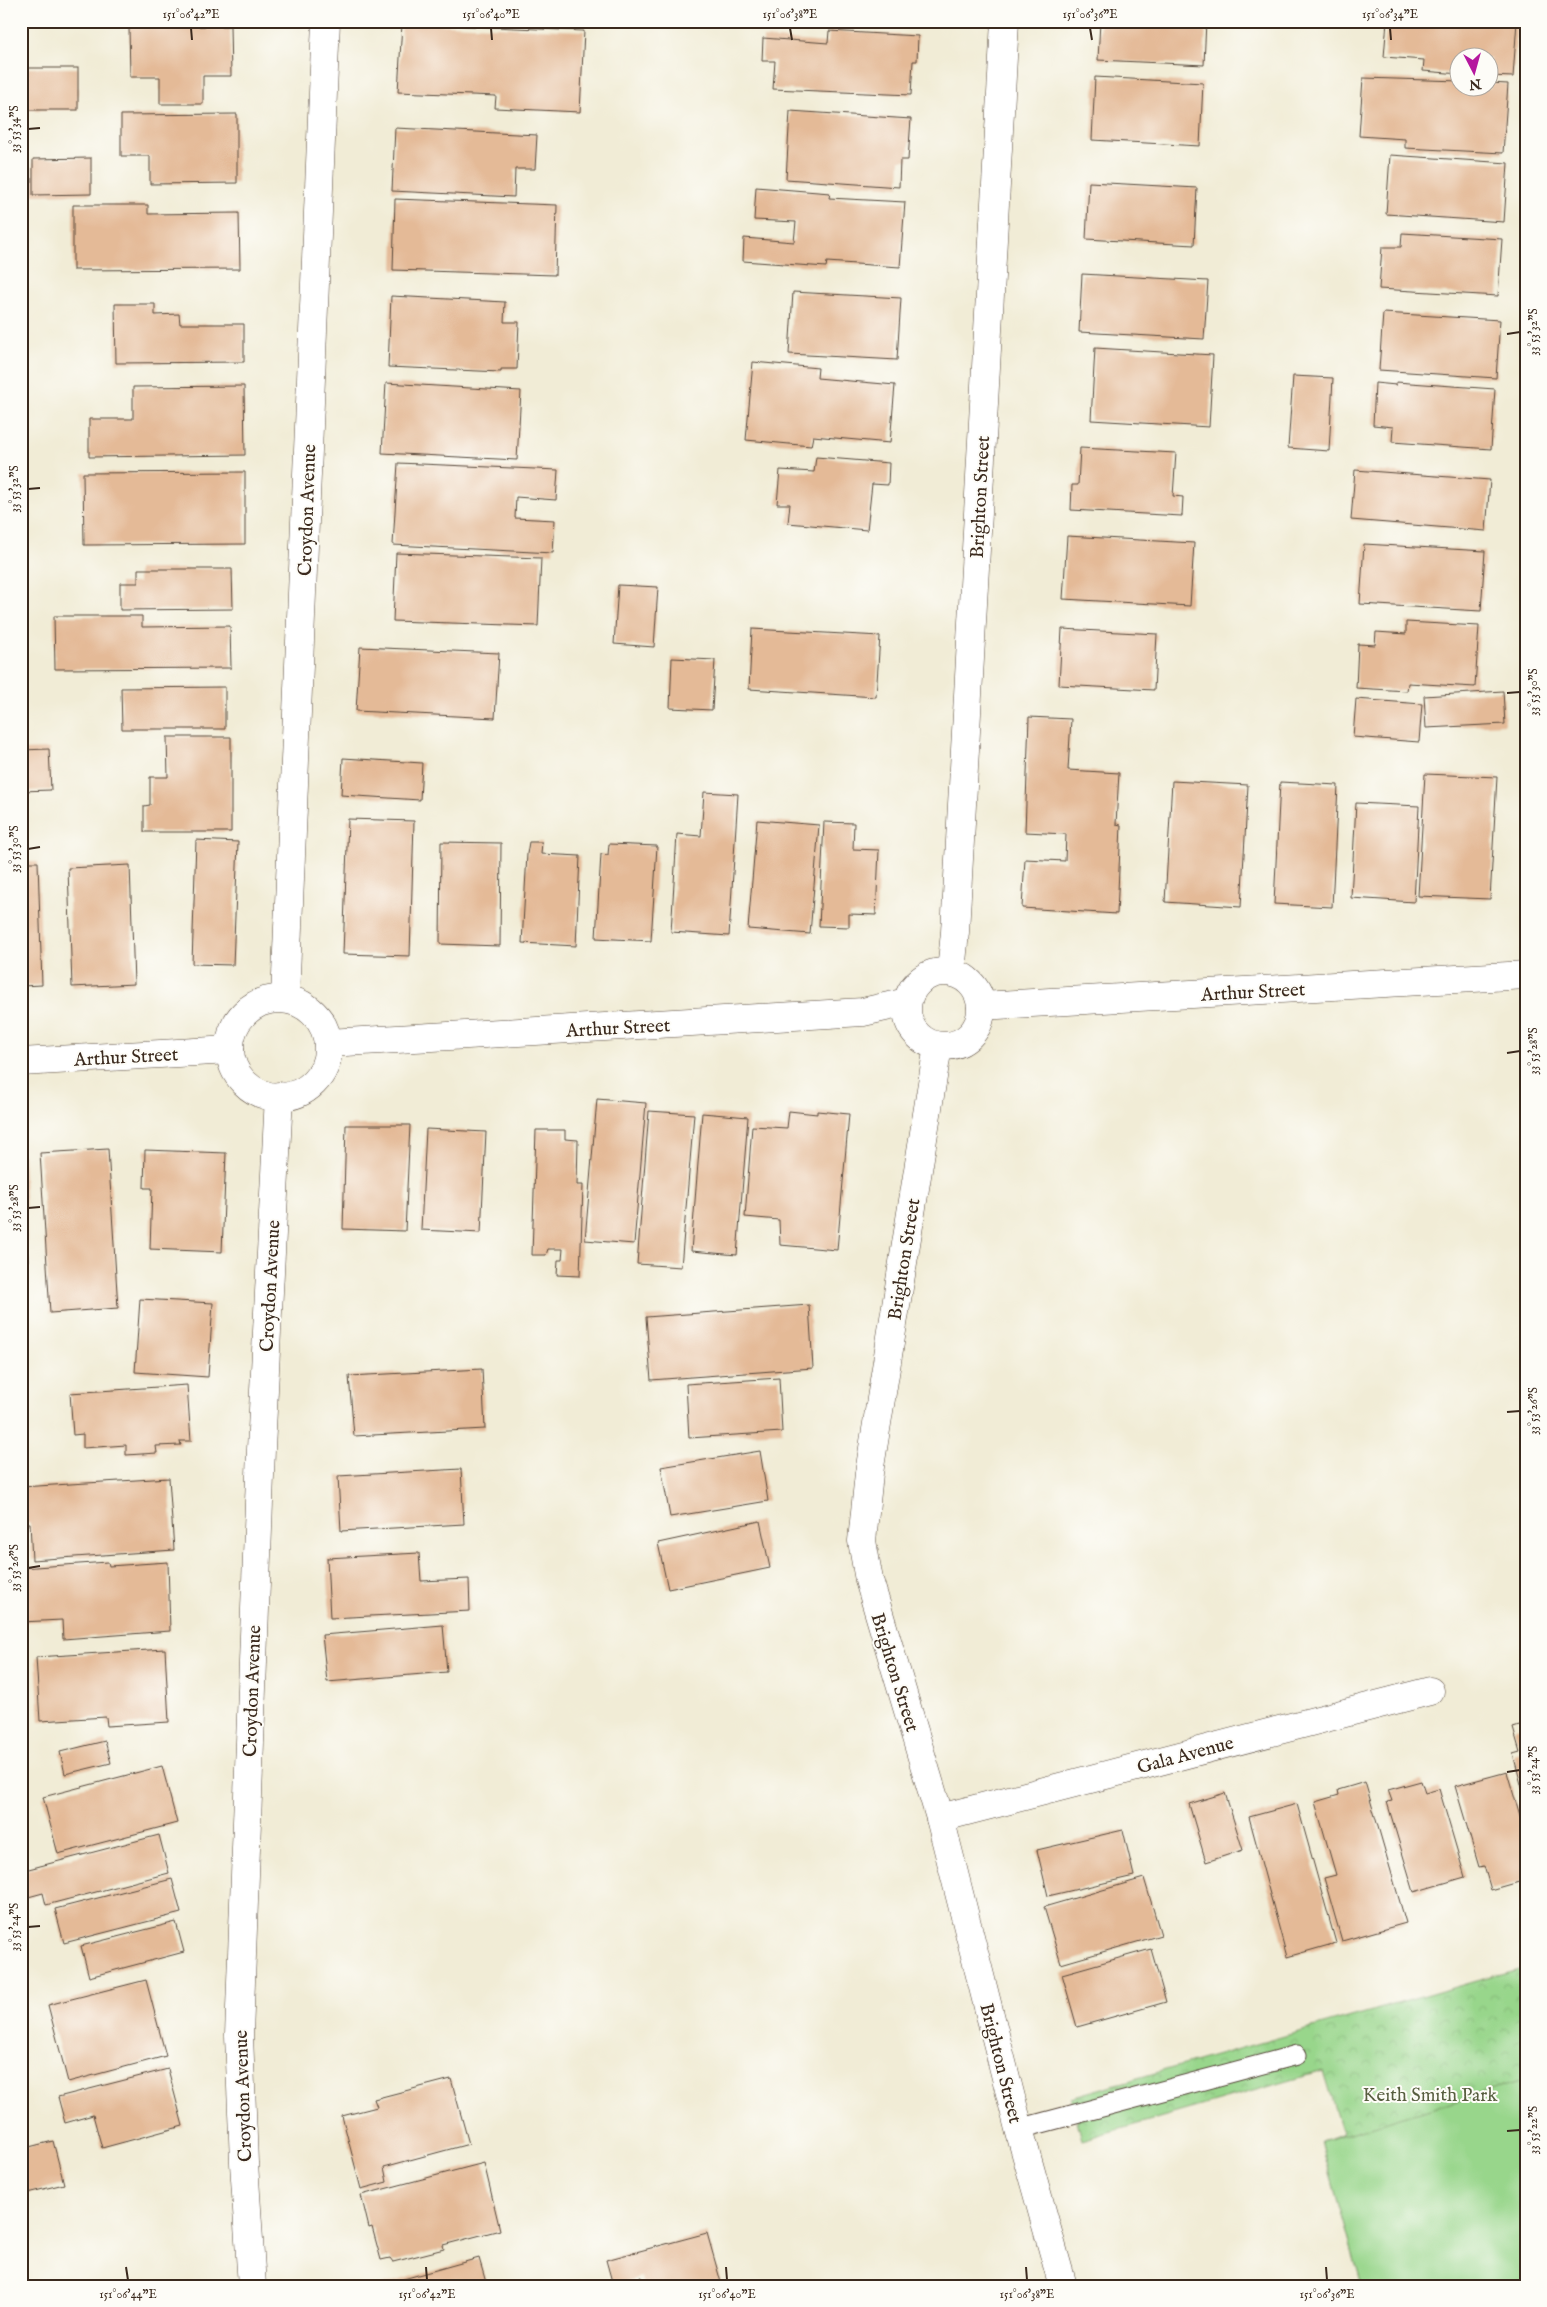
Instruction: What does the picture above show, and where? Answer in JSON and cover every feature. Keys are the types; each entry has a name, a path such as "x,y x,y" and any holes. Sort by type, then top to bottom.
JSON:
{"street":[{"name":"Croydon Avenue","path":"285,999 326,21"},
{"name":"Brighton Street","path":"951,972 1005,21"},
{"path":"940,971 951,972 963,977 972,984 978,993 981,1006 977,1026 970,1035 950,1046 938,1046 917,1035 910,1026 906,1014 907,1002 911,990 918,981 928,974 940,971"},
{"name":"Arthur Street","path":"981,1006 1526,975"},
{"path":"285,999 309,1009 319,1018 325,1030 328,1043 326,1060 320,1075 309,1086 294,1094 279,1096 264,1094 251,1087 240,1077 233,1064 230,1050 232,1033 240,1018 252,1007 268,1000 285,999"},
{"name":"Arthur Street","path":"328,1043 863,1012 907,1002"},
{"name":"Brighton Street","path":"938,1046 869,1473 862,1541 869,1580 940,1818 1019,2129 1063,2286"},
{"name":"Arthur Street","path":"21,1062 230,1050"},
{"name":"Croydon Avenue","path":"252,2286 244,2163 239,2035 260,1468 279,1096"},
{"name":"Gala Avenue","path":"940,1818 1430,1690"}],"lane":[{"path":"1019,2129 1298,2055"}],"green space":[{"name":"Keith Smith Park","path":"1526,1967 1526,2286 1362,2286 1321,2142 1342,2134 1323,2071 1082,2140 1071,2097"},
{"path":"1526,2080 1526,2286 1362,2286 1321,2142"}],"building":[{"path":"1100,21 1206,21 1204,65 1098,60"},
{"path":"1387,21 1517,21 1513,77 1500,76 1500,48 1450,48 1450,73 1423,71 1424,60 1384,57"},
{"path":"402,23 584,31 580,112 495,108 496,96 398,92"},
{"path":"230,26 231,76 203,76 203,104 160,104 160,77 130,77 129,27"},
{"path":"829,31 918,36 917,61 913,61 911,95 773,89 775,61 762,61 763,38 828,43"},
{"path":"23,68 78,68 78,110 23,110"},
{"path":"1095,77 1203,83 1200,146 1092,140"},
{"path":"1363,78 1450,81 1450,98 1500,98 1500,84 1508,84 1503,153 1405,148 1405,139 1359,136"},
{"path":"790,111 911,119 908,160 900,160 899,187 786,179"},
{"path":"237,114 237,183 150,184 150,156 121,156 121,115"},
{"path":"395,128 537,135 535,169 515,169 514,197 392,191"},
{"path":"1390,155 1508,163 1504,222 1386,214"},
{"path":"91,158 91,194 33,195 33,159"},
{"path":"1089,182 1197,188 1194,245 1086,239"},
{"path":"756,187 830,193 829,198 905,202 900,267 827,262 826,267 743,261 744,238 794,242 796,222 754,220"},
{"path":"395,199 557,205 555,275 393,270"},
{"path":"73,205 148,205 148,214 239,213 240,269 73,270"},
{"path":"1402,233 1502,239 1498,296 1379,289 1382,247 1401,247"},
{"path":"1082,274 1208,281 1204,339 1079,332"},
{"path":"793,292 901,298 897,360 789,354"},
{"path":"391,296 505,302 504,322 519,322 517,369 501,369 501,372 388,367"},
{"path":"115,304 155,304 155,315 179,314 180,324 244,324 244,362 116,363"},
{"path":"1383,313 1500,320 1496,378 1379,370"},
{"path":"1095,348 1213,355 1209,427 1091,420"},
{"path":"753,362 818,368 817,378 895,385 890,443 813,436 811,446 746,440"},
{"path":"1293,376 1333,378 1329,451 1288,448"},
{"path":"1396,382 1495,389 1491,449 1392,442 1393,427 1373,425 1375,383 1396,385"},
{"path":"386,383 521,391 517,460 382,453"},
{"path":"244,386 245,455 89,457 89,419 133,419 133,387"},
{"path":"1080,448 1176,453 1173,496 1183,497 1182,516 1071,510 1072,485 1078,485"},
{"path":"816,457 889,463 888,485 872,484 867,530 788,523 790,504 777,504 780,470 814,472"},
{"path":"398,463 558,470 556,500 516,497 515,518 555,520 553,553 393,545"},
{"path":"1355,470 1490,480 1486,531 1351,520"},
{"path":"245,472 245,544 84,545 83,473"},
{"path":"1067,536 1194,543 1190,606 1063,599"},
{"path":"1364,544 1485,551 1481,611 1360,604"},
{"path":"396,553 541,558 538,626 393,621"},
{"path":"138,569 232,569 233,609 120,610 120,583 138,583"},
{"path":"618,585 658,587 654,647 614,644"},
{"path":"54,616 142,616 142,627 230,626 231,668 55,669"},
{"path":"1406,622 1479,626 1475,687 1408,683 1407,691 1356,688 1358,644 1375,645 1376,632 1406,634"},
{"path":"752,629 880,636 876,697 749,689"},
{"path":"1062,629 1157,634 1154,690 1059,685"},
{"path":"360,647 499,653 495,718 356,711"},
{"path":"672,658 715,660 712,710 670,708"},
{"path":"225,687 225,729 122,729 121,688"},
{"path":"1503,691 1505,724 1426,728 1424,696"},
{"path":"1356,699 1422,704 1419,742 1353,737"},
{"path":"1029,717 1071,719 1068,770 1119,773 1116,824 1121,825 1117,914 1022,908 1025,859 1065,861 1066,834 1025,832"},
{"path":"167,737 231,737 231,832 144,832 144,806 150,805 150,777 168,777"},
{"path":"49,749 51,790 21,791 21,750"},
{"path":"343,758 422,763 420,800 341,795"},
{"path":"1425,774 1497,777 1490,899 1418,896"},
{"path":"1172,781 1248,785 1241,907 1165,902"},
{"path":"1280,782 1338,785 1332,907 1274,904"},
{"path":"704,792 738,794 729,936 671,932 677,834 701,836"},
{"path":"1356,803 1419,806 1414,902 1351,898"},
{"path":"348,819 414,821 410,956 343,954"},
{"path":"757,820 819,825 810,934 748,929"},
{"path":"824,822 854,823 853,849 879,850 876,915 849,914 849,927 819,926"},
{"path":"196,840 238,842 233,965 192,964"},
{"path":"441,842 501,843 500,946 440,944"},
{"path":"529,842 542,842 541,854 580,856 576,946 522,943"},
{"path":"609,844 657,846 651,941 596,938 601,854 608,855"},
{"path":"21,862 38,862 42,985 21,986"},
{"path":"130,865 134,984 72,987 68,868"},
{"path":"597,1099 646,1103 634,1244 585,1240"},
{"path":"649,1111 694,1114 681,1267 637,1264"},
{"path":"789,1111 817,1114 817,1111 849,1114 837,1250 780,1245 779,1220 745,1217 752,1126 787,1128"},
{"path":"702,1113 748,1117 737,1255 691,1251"},
{"path":"346,1125 410,1125 405,1231 343,1229"},
{"path":"426,1129 486,1132 481,1233 421,1230"},
{"path":"536,1130 565,1130 565,1139 578,1140 577,1185 583,1185 580,1276 557,1275 558,1260 562,1260 563,1249 548,1249 546,1255 532,1255"},
{"path":"108,1149 118,1308 50,1313 40,1153"},
{"path":"145,1150 226,1153 222,1252 150,1249 152,1188 144,1188"},
{"path":"21,1155 23,1155 29,1284 21,1285"},
{"path":"140,1299 213,1303 208,1377 135,1372"},
{"path":"809,1305 813,1368 651,1380 646,1317"},
{"path":"482,1369 485,1429 354,1436 349,1376"},
{"path":"779,1378 782,1432 689,1438 686,1384"},
{"path":"187,1385 191,1441 180,1441 181,1445 156,1446 157,1453 126,1455 126,1445 83,1448 83,1434 73,1435 70,1393"},
{"path":"760,1451 768,1501 670,1517 661,1467"},
{"path":"461,1469 464,1524 341,1531 338,1476"},
{"path":"169,1478 174,1550 32,1560 30,1523 21,1523 21,1487"},
{"path":"760,1521 770,1568 668,1589 658,1543"},
{"path":"419,1553 421,1581 469,1579 470,1611 330,1618 327,1558"},
{"path":"108,1562 109,1566 168,1562 170,1631 63,1639 62,1620 21,1622 21,1568"},
{"path":"443,1625 447,1672 327,1682 322,1635"},
{"path":"165,1649 169,1722 107,1726 106,1717 40,1721 36,1657"},
{"path":"1526,1724 1525,1799 1513,1754 1520,1752 1513,1728"},
{"path":"105,1741 111,1763 65,1774 60,1752"},
{"path":"162,1766 177,1823 58,1854 43,1797"},
{"path":"1507,1772 1526,1837 1526,1880 1491,1890 1484,1866 1479,1867 1455,1786"},
{"path":"1421,1781 1425,1793 1439,1789 1465,1877 1414,1892 1387,1802 1392,1801 1388,1790"},
{"path":"1365,1782 1406,1923 1342,1941 1324,1878 1336,1875 1315,1802 1339,1795 1338,1790"},
{"path":"1225,1793 1243,1850 1206,1862 1189,1804"},
{"path":"1297,1804 1336,1943 1287,1957 1249,1817"},
{"path":"1123,1830 1134,1876 1048,1896 1037,1850"},
{"path":"159,1835 169,1873 46,1905 43,1893 21,1899 21,1871"},
{"path":"1144,1878 1161,1935 1061,1964 1044,1907"},
{"path":"172,1879 181,1913 64,1943 55,1909"},
{"path":"176,1922 184,1952 89,1977 81,1946"},
{"path":"1151,1949 1166,2002 1077,2027 1062,1974"},
{"path":"146,1980 166,2056 68,2082 48,2005"},
{"path":"168,2069 183,2126 102,2148 93,2115 65,2123 58,2097"},
{"path":"451,2079 469,2144 384,2167 387,2182 361,2189 342,2116 377,2107 374,2099"},
{"path":"53,2141 64,2184 23,2194 21,2149"},
{"path":"484,2163 500,2230 443,2245 444,2249 393,2262 390,2258 381,2260 372,2227 369,2228 361,2195"},
{"path":"707,2233 722,2286 643,2286 641,2277 613,2285 606,2260"},
{"path":"479,2258 487,2286 382,2286 382,2285"}]}
